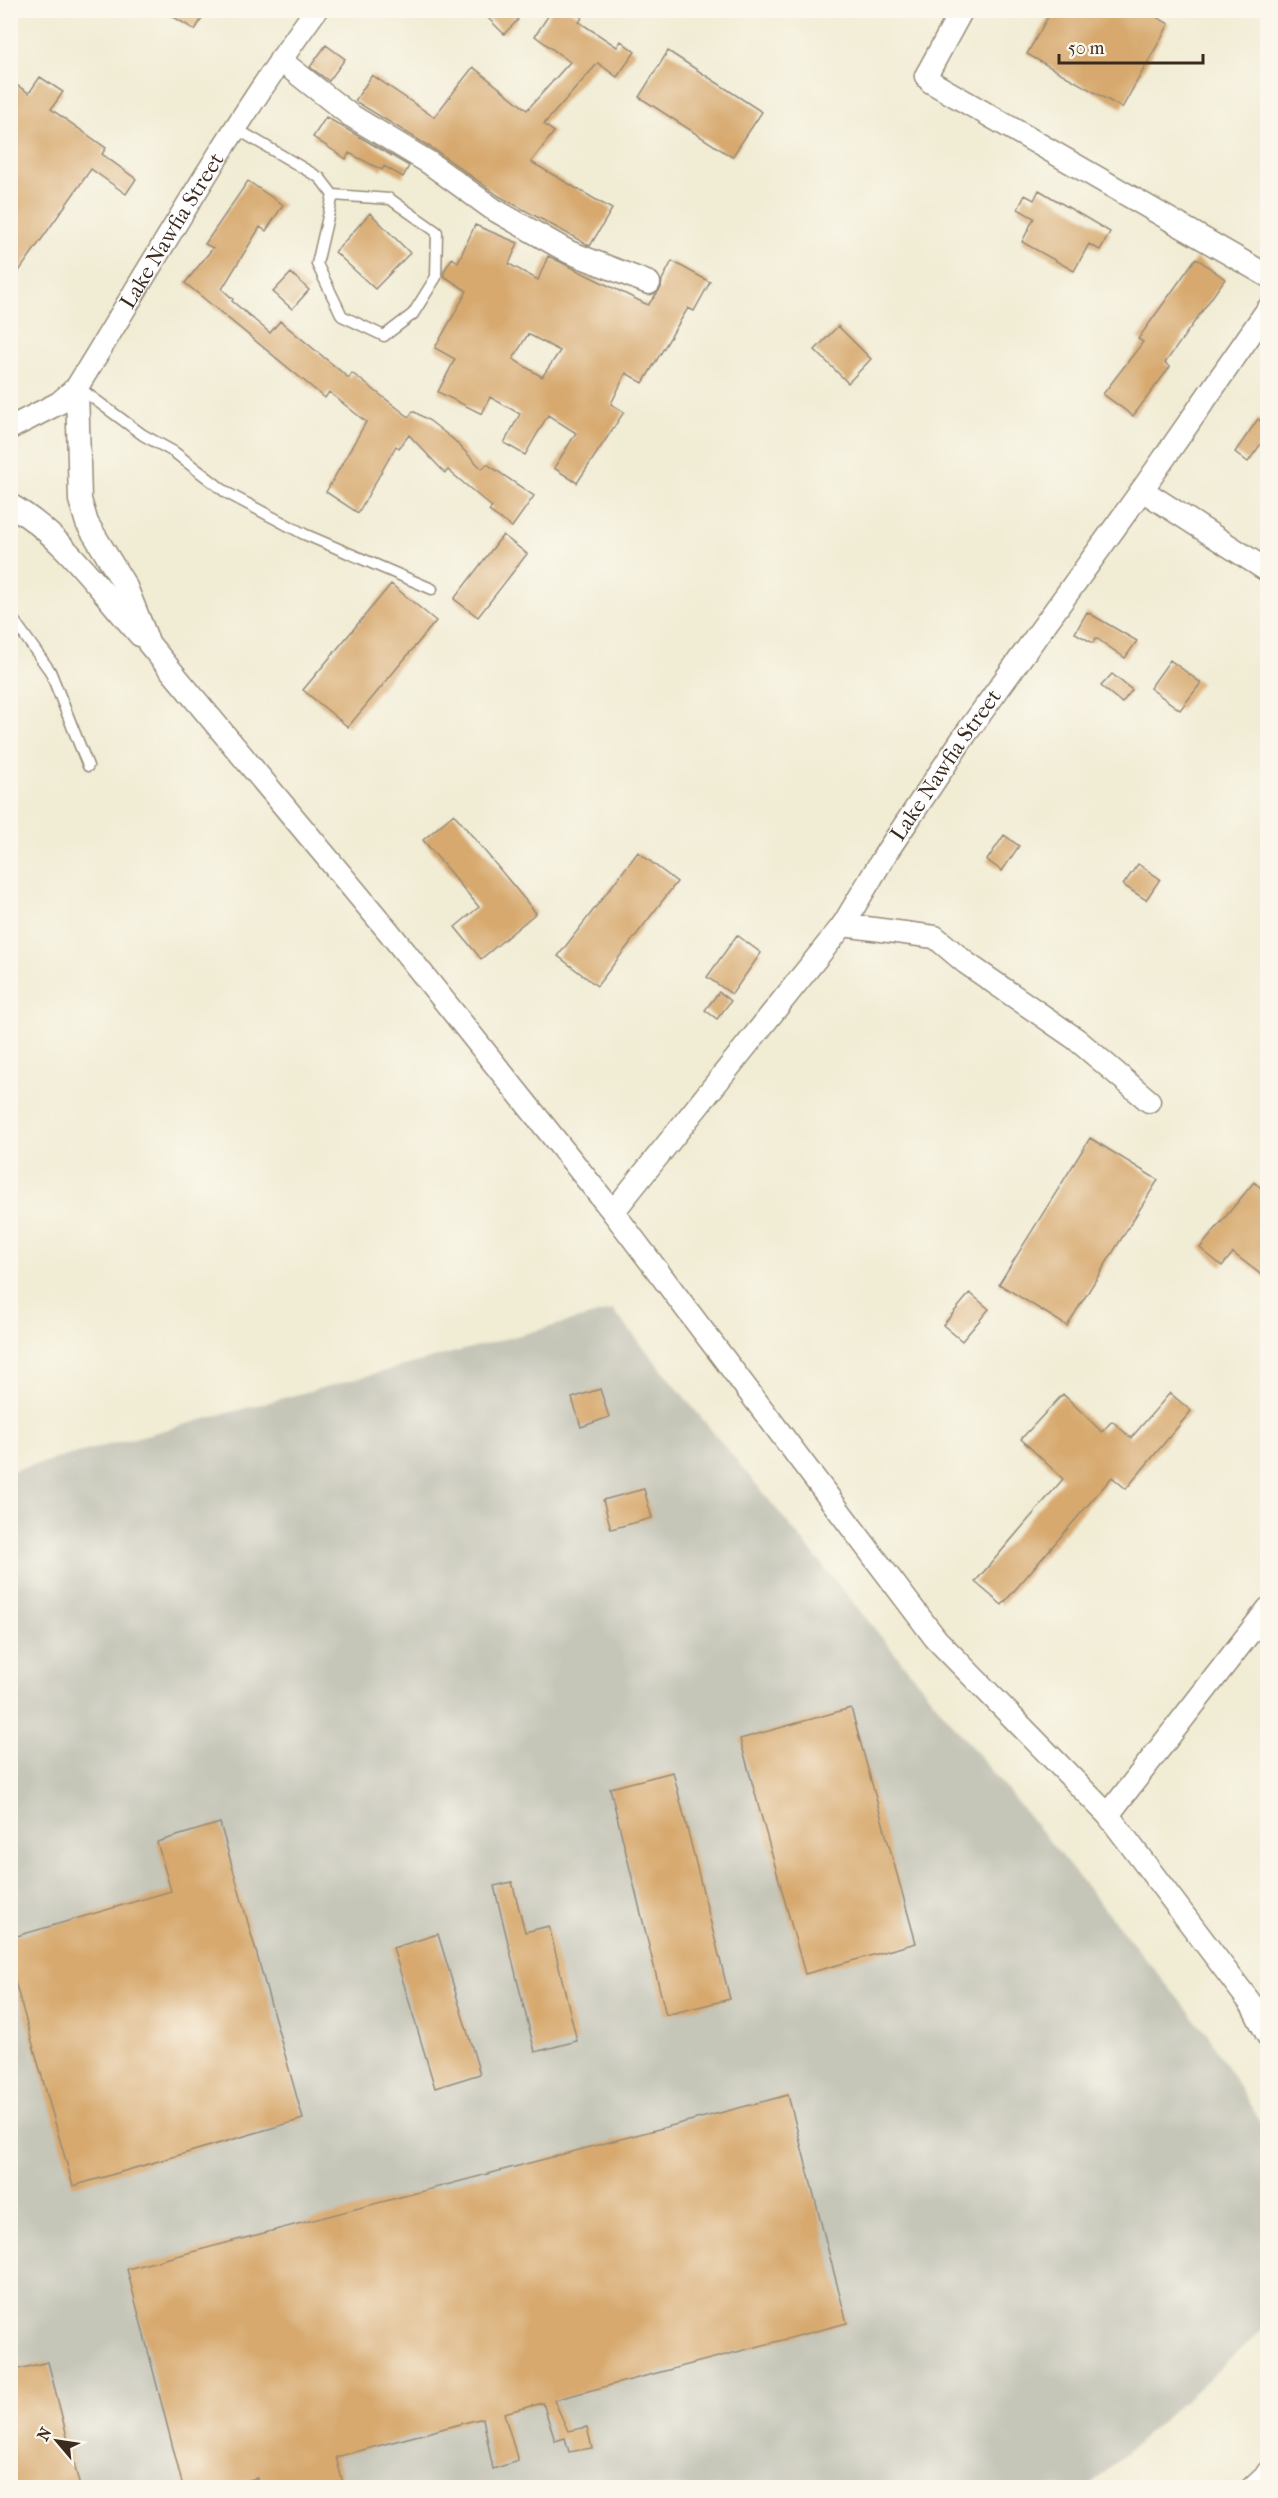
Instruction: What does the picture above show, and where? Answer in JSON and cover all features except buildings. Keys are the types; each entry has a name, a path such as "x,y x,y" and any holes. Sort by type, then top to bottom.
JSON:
{"street":[{"name":"Lake Nawfia Street","path":"10,428 59,403 77,387 236,128 316,10"},
{"path":"962,10 930,65 926,76 931,82 1268,276"},
{"path":"280,60 350,115 428,162 493,209 569,252 650,283"},
{"name":"Lake Nawfia Street","path":"613,1212 843,925 888,850 965,735 1142,490 1268,309"},
{"path":"77,387 80,500 87,523 126,587 148,644"},
{"path":"1142,490 1268,571"},
{"path":"10,505 38,525 74,560 148,644 389,932 613,1212 936,1639 1108,1815 1252,2005 1268,2036"},
{"path":"843,925 935,937 966,963 1076,1039 1149,1101"},
{"path":"1108,1815 1268,1610"},
{"path":"1252,2487 1268,2473"}],"lane":[{"path":"236,128 320,178 333,195 390,199 437,232 436,277 413,314 384,336 342,316 317,264 333,195"},
{"path":"77,387 143,435 174,452 227,493 304,534 432,589"},
{"path":"10,615 50,671 88,766"}],"shaded area":[{"path":"613,1310 1208,2035 1267,2133 1267,2326 1089,2487 11,2488 11,1471"}]}
